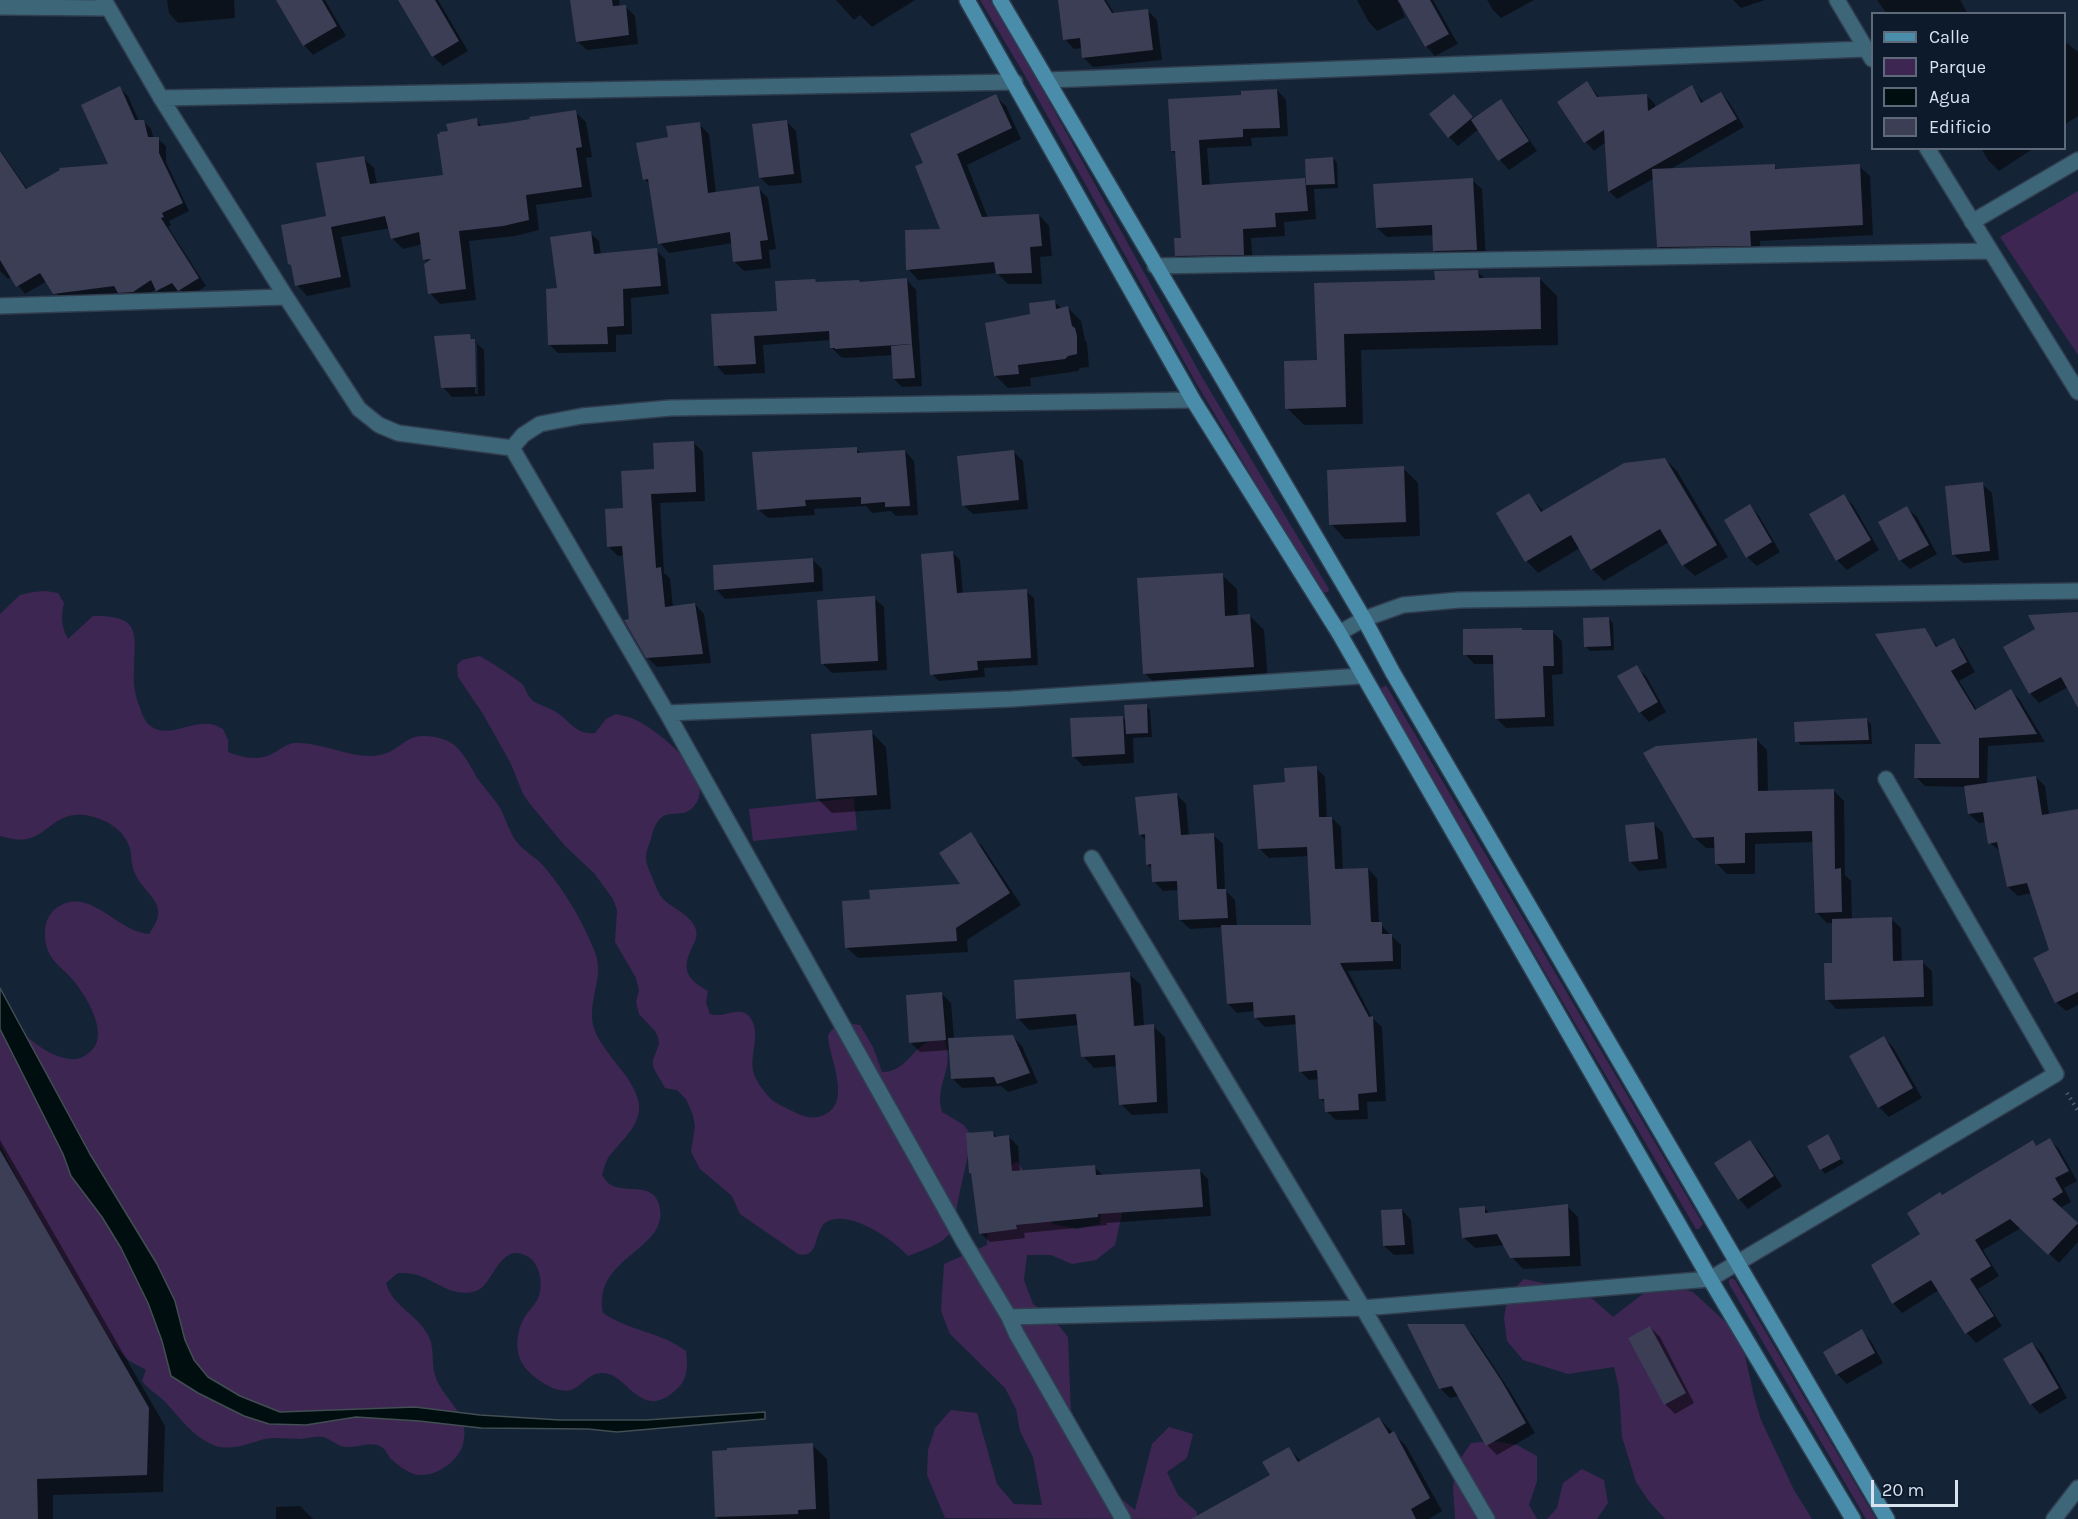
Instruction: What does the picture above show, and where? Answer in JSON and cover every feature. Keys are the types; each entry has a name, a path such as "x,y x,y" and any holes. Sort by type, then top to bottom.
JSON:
{"main road":[{"path":"967,0 1193,400 1339,633 1710,1279 1853,1519"},
{"path":"1000,0 1364,619 1399,683 1887,1519"}],"street":[{"path":"1047,80 1869,54 1837,0"},
{"path":"0,7 106,4 161,98 359,409 379,425 398,434 512,448"},
{"path":"161,98 1015,82"},
{"path":"1928,150 2078,392"},
{"path":"1972,222 2078,160"},
{"path":"1155,266 1989,251"},
{"path":"0,306 286,297"},
{"path":"512,448 523,435 540,424 582,416 670,408 1193,400"},
{"path":"512,448 667,713 964,1242 1123,1519"},
{"path":"1339,633 1364,619 1403,605 1459,600 2078,591"},
{"path":"667,713 1011,699 1362,676"},
{"path":"1009,1317 1363,1308 1710,1279 2056,1074 1886,779"},
{"path":"1092,858 1487,1519"},
{"path":"2054,1519 2078,1488"}],"green space":[{"path":"980,0 990,0 1031,69 1202,377 1329,589 1328,592 1321,593 1195,381 1024,74"},
{"path":"2078,191 2078,355 2000,237"},
{"path":"46,591 58,593 64,603 62,621 68,639 93,616 120,619 128,623 134,637 134,681 137,699 146,721 159,730 213,724 223,729 228,740 228,752 253,758 267,756 286,745 295,743 321,746 350,754 380,755 390,752 412,738 422,736 446,740 463,754 500,808 516,841 543,865 568,899 596,955 598,974 592,1021 600,1040 632,1085 639,1104 637,1120 608,1158 602,1175 611,1185 653,1194 660,1209 659,1223 652,1235 608,1279 603,1294 603,1313 686,1351 686,1372 677,1389 664,1398 653,1401 635,1394 611,1375 597,1374 575,1388 565,1391 550,1387 530,1373 522,1363 518,1351 518,1339 523,1320 536,1302 541,1285 535,1263 527,1256 518,1253 510,1254 503,1259 482,1287 468,1293 447,1289 409,1273 398,1273 386,1283 394,1298 418,1321 428,1335 438,1383 460,1415 465,1433 461,1450 453,1461 428,1474 418,1475 405,1470 379,1446 370,1444 344,1447 323,1437 269,1438 235,1447 222,1447 209,1443 195,1434 165,1402 148,1388 142,1381 146,1370 128,1360 104,1335 28,1200 0,1145 0,1009 37,1045 65,1058 81,1058 90,1052 96,1045 98,1036 90,1005 73,980 55,962 47,948 45,931 50,915 58,907 70,902 81,902 104,912 126,926 149,934 156,923 158,914 154,900 138,880 134,871 131,852 124,836 106,822 85,815 75,815 60,820 27,839 0,836 0,614 20,595"},
{"path":"479,656 520,682 533,701 556,712 575,728 583,732 595,733 606,719 616,714 630,718 658,734 690,766 700,789 698,800 686,812 660,818 647,850 647,864 663,899 691,920 694,925 696,936 687,959 687,971 692,980 708,991 706,1003 710,1014 741,1012 749,1016 753,1023 755,1030 754,1074 772,1100 806,1117 818,1117 829,1112 836,1104 838,1082 828,1036 837,1026 860,1025 873,1047 882,1072 899,1067 931,1040 941,1038 945,1041 948,1061 940,1094 942,1112 964,1125 971,1135 955,1224 952,1231 942,1241 908,1256 870,1228 845,1219 834,1219 821,1227 810,1253 798,1254 740,1214 732,1196 700,1169 691,1152 695,1127 686,1099 677,1090 665,1088 653,1067 659,1044 658,1037 639,1014 636,1002 639,990 636,978 615,942 617,910 613,899 594,873 565,846 523,794 511,764 483,714 458,677 457,665 462,660"},
{"path":"1386,685 1703,1224 1699,1229 1696,1229 1380,691"},
{"path":"854,798 857,830 753,841 749,809"},
{"path":"1018,1161 1040,1205 1053,1224 1077,1229 1100,1224 1102,1201 1126,1196 1115,1245 1096,1260 1072,1264 1051,1255 1027,1255 1024,1280 1033,1304 1052,1317 1068,1337 1071,1414 1103,1484 1135,1510 1152,1444 1169,1427 1193,1434 1187,1458 1167,1472 1178,1495 1197,1512 1196,1519 945,1518 927,1475 928,1450 935,1428 951,1410 977,1413 997,1484 1014,1504 1042,1505 1033,1457 1020,1431 1016,1409 1005,1388 950,1334 941,1311 944,1264 987,1245 989,1195 998,1174"},
{"path":"1732,1278 1876,1519 1866,1519 1729,1284"},
{"path":"1524,1279 1572,1289 1594,1300 1613,1317 1649,1289 1670,1285 1693,1292 1730,1326 1743,1347 1761,1420 1794,1490 1812,1519 1665,1519 1636,1482 1622,1437 1619,1389 1614,1367 1568,1374 1523,1360 1507,1341 1504,1318 1508,1294"},
{"path":"1494,1441 1517,1445 1537,1456 1537,1481 1529,1505 1537,1519 1455,1519 1453,1488 1456,1465 1471,1443"},
{"path":"1582,1469 1604,1480 1608,1503 1597,1519 1547,1519 1557,1508 1563,1483"}],"water":[{"path":"0,988 90,1154 157,1264 175,1301 185,1340 194,1360 208,1377 240,1396 280,1412 415,1407 480,1415 560,1420 646,1420 765,1412 765,1419 617,1432 588,1429 481,1428 356,1417 306,1425 269,1424 244,1416 198,1393 171,1376 162,1341 148,1303 121,1248 102,1217 71,1176 63,1154 0,1029"}],"building":[{"path":"276,0 322,0 337,26 303,46"},
{"path":"398,0 435,0 459,41 432,57"},
{"path":"570,0 612,0 613,6 626,5 629,35 576,42"},
{"path":"1058,0 1104,0 1112,13 1148,9 1153,50 1082,58 1080,38 1063,40"},
{"path":"1398,0 1430,0 1449,34 1425,47"},
{"path":"1587,81 1597,97 1647,94 1648,111 1692,85 1701,103 1721,92 1737,119 1608,192 1604,130 1584,143 1557,102"},
{"path":"120,86 135,120 144,120 148,137 159,137 159,153 183,203 162,213 164,217 161,218 199,278 178,291 172,283 156,291 151,280 133,292 118,293 114,286 53,294 40,273 16,287 0,260 0,151 26,189 60,170 59,168 108,164 81,105"},
{"path":"1277,89 1280,128 1243,129 1243,137 1199,140 1202,185 1305,178 1308,211 1275,213 1276,227 1243,229 1244,255 1175,256 1174,238 1181,238 1175,151 1171,151 1168,99 1241,95 1241,91"},
{"path":"996,94 1012,128 957,154 982,217 1039,214 1042,246 1030,247 1032,273 996,274 994,262 906,270 905,230 940,229 915,166 923,163 910,134"},
{"path":"1454,94 1473,117 1448,138 1429,114"},
{"path":"1501,99 1529,141 1498,161 1471,120"},
{"path":"576,110 582,147 576,148 582,187 526,195 529,220 503,226 459,231 466,289 428,294 424,264 431,259 423,260 419,232 391,239 385,216 331,227 341,277 295,286 291,265 288,264 281,225 326,216 316,163 364,156 370,184 443,175 437,134 448,131 446,124 477,118 478,126 506,123"},
{"path":"787,120 794,174 759,178 752,124"},
{"path":"700,122 708,193 759,186 768,240 760,241 762,259 733,262 730,232 658,244 648,179 643,180 636,143 668,137 666,126"},
{"path":"1333,157 1335,184 1306,185 1305,159"},
{"path":"1775,164 1775,169 1860,164 1863,225 1750,231 1751,246 1657,247 1652,169"},
{"path":"1473,178 1477,250 1433,251 1432,225 1376,228 1373,184"},
{"path":"591,231 594,254 657,248 661,286 623,289 624,326 607,327 608,344 548,345 546,289 557,288 550,237"},
{"path":"1478,270 1479,278 1540,277 1541,329 1344,334 1346,407 1285,409 1284,361 1317,360 1314,283 1435,280 1434,271"},
{"path":"907,278 912,344 835,349 830,348 829,331 754,336 756,364 714,366 711,314 777,311 775,281 815,279 816,282 859,280 860,282"},
{"path":"1055,300 1056,309 1068,306 1072,326 1077,336 1077,354 1065,359 1018,365 1019,374 994,376 985,323 1030,314 1029,303"},
{"path":"470,334 471,339 475,339 476,387 441,388 434,336"},
{"path":"912,344 915,378 893,379 891,346"},
{"path":"694,441 696,492 651,494 656,568 661,567 665,607 695,603 703,654 646,658 624,620 629,619 622,546 607,547 605,509 623,508 621,471 654,469 653,443"},
{"path":"857,447 857,453 905,450 910,506 885,507 885,502 861,504 861,497 805,500 806,506 757,510 752,452"},
{"path":"1014,450 1019,500 962,506 957,456"},
{"path":"1665,458 1717,545 1682,566 1660,529 1591,570 1571,535 1525,562 1496,513 1529,493 1541,512 1624,463"},
{"path":"1404,466 1406,522 1329,525 1327,470"},
{"path":"1983,482 1990,551 1952,555 1945,486"},
{"path":"1844,494 1871,540 1836,561 1809,514"},
{"path":"1750,504 1772,542 1746,558 1724,520"},
{"path":"1907,506 1929,545 1899,561 1878,522"},
{"path":"953,551 957,593 1027,589 1031,658 977,661 978,670 930,675 921,554"},
{"path":"813,558 814,582 714,590 713,565"},
{"path":"1223,573 1225,616 1250,614 1254,667 1143,674 1137,578"},
{"path":"875,596 878,661 821,664 817,600"},
{"path":"2078,612 2078,708 2061,677 2029,694 2003,647 2035,629 2028,615"},
{"path":"1609,617 1611,646 1584,647 1583,618"},
{"path":"1522,628 1522,630 1553,630 1554,666 1543,666 1545,717 1495,719 1493,655 1463,655 1463,629"},
{"path":"1925,628 1936,647 1954,638 1967,662 1951,671 1975,710 2011,689 2037,734 1979,738 1979,778 1914,778 1915,744 1941,744 1875,634"},
{"path":"1637,665 1658,702 1639,713 1617,676"},
{"path":"1147,704 1148,733 1126,734 1124,705"},
{"path":"1123,716 1125,754 1072,757 1070,718"},
{"path":"1867,718 1869,740 1795,742 1794,722"},
{"path":"872,730 877,795 816,799 811,734"},
{"path":"1757,738 1758,791 1834,789 1835,869 1841,868 1842,912 1815,913 1812,831 1745,833 1745,863 1715,864 1714,837 1693,838 1643,753 1656,746"},
{"path":"1317,766 1319,817 1332,817 1335,869 1368,868 1371,922 1382,922 1382,934 1392,934 1393,961 1340,963 1369,1017 1373,1016 1377,1092 1358,1094 1359,1110 1325,1112 1324,1099 1319,1099 1317,1070 1299,1072 1295,1015 1254,1018 1253,1002 1227,1004 1221,925 1311,925 1307,847 1258,849 1253,785 1285,782 1284,768"},
{"path":"2036,776 2042,815 2078,809 2078,992 2055,1003 2033,958 2049,950 2027,883 2007,887 1997,842 1988,844 1983,812 1968,814 1964,786"},
{"path":"1177,793 1181,835 1214,833 1217,889 1226,889 1228,918 1179,920 1177,881 1152,882 1151,864 1146,865 1145,834 1139,835 1135,797"},
{"path":"1654,822 1658,859 1629,862 1625,825"},
{"path":"971,832 1010,893 956,928 957,941 845,948 842,901 870,899 869,890 960,884 939,853"},
{"path":"1892,917 1893,961 1923,960 1924,997 1825,1000 1824,963 1832,963 1832,919"},
{"path":"1130,972 1134,1026 1154,1024 1157,1102 1119,1105 1115,1055 1081,1057 1076,1014 1016,1019 1014,980"},
{"path":"942,992 946,1040 909,1043 906,995"},
{"path":"1013,1035 1030,1073 997,1084 994,1077 951,1079 948,1038"},
{"path":"1884,1036 1913,1088 1878,1108 1849,1056"},
{"path":"993,1131 994,1137 1009,1135 1012,1171 1095,1165 1096,1175 1200,1169 1203,1207 1098,1214 1098,1217 1016,1225 1017,1229 979,1234 971,1173 969,1173 966,1133"},
{"path":"1828,1134 1841,1159 1820,1170 1807,1146"},
{"path":"2050,1138 2069,1171 2055,1178 2063,1192 2052,1199 2078,1223 2048,1255 2010,1219 1975,1240 1991,1266 1970,1279 1994,1316 1965,1334 1931,1280 1892,1304 1871,1265 1920,1234 1907,1213 1940,1192 1942,1195 2033,1140 2036,1146"},
{"path":"1750,1140 1774,1176 1738,1200 1714,1163"},
{"path":"0,1150 149,1408 147,1475 37,1479 38,1519 0,1519"},
{"path":"1568,1204 1570,1256 1510,1258 1497,1234 1462,1238 1459,1208 1485,1206 1485,1213"},
{"path":"1402,1209 1405,1245 1383,1246 1381,1210"},
{"path":"1407,1324 1464,1324 1526,1423 1486,1446 1452,1386 1439,1389"},
{"path":"1650,1326 1686,1393 1664,1405 1628,1338"},
{"path":"1862,1329 1875,1353 1836,1375 1823,1352"},
{"path":"2032,1342 2059,1388 2030,1405 2003,1359"},
{"path":"1379,1417 1389,1434 1394,1431 1430,1498 1411,1509 1416,1519 1191,1519 1270,1475 1262,1462 1289,1447 1298,1462"},
{"path":"813,1443 816,1509 798,1510 798,1514 715,1517 712,1451 727,1450 727,1448"}]}
